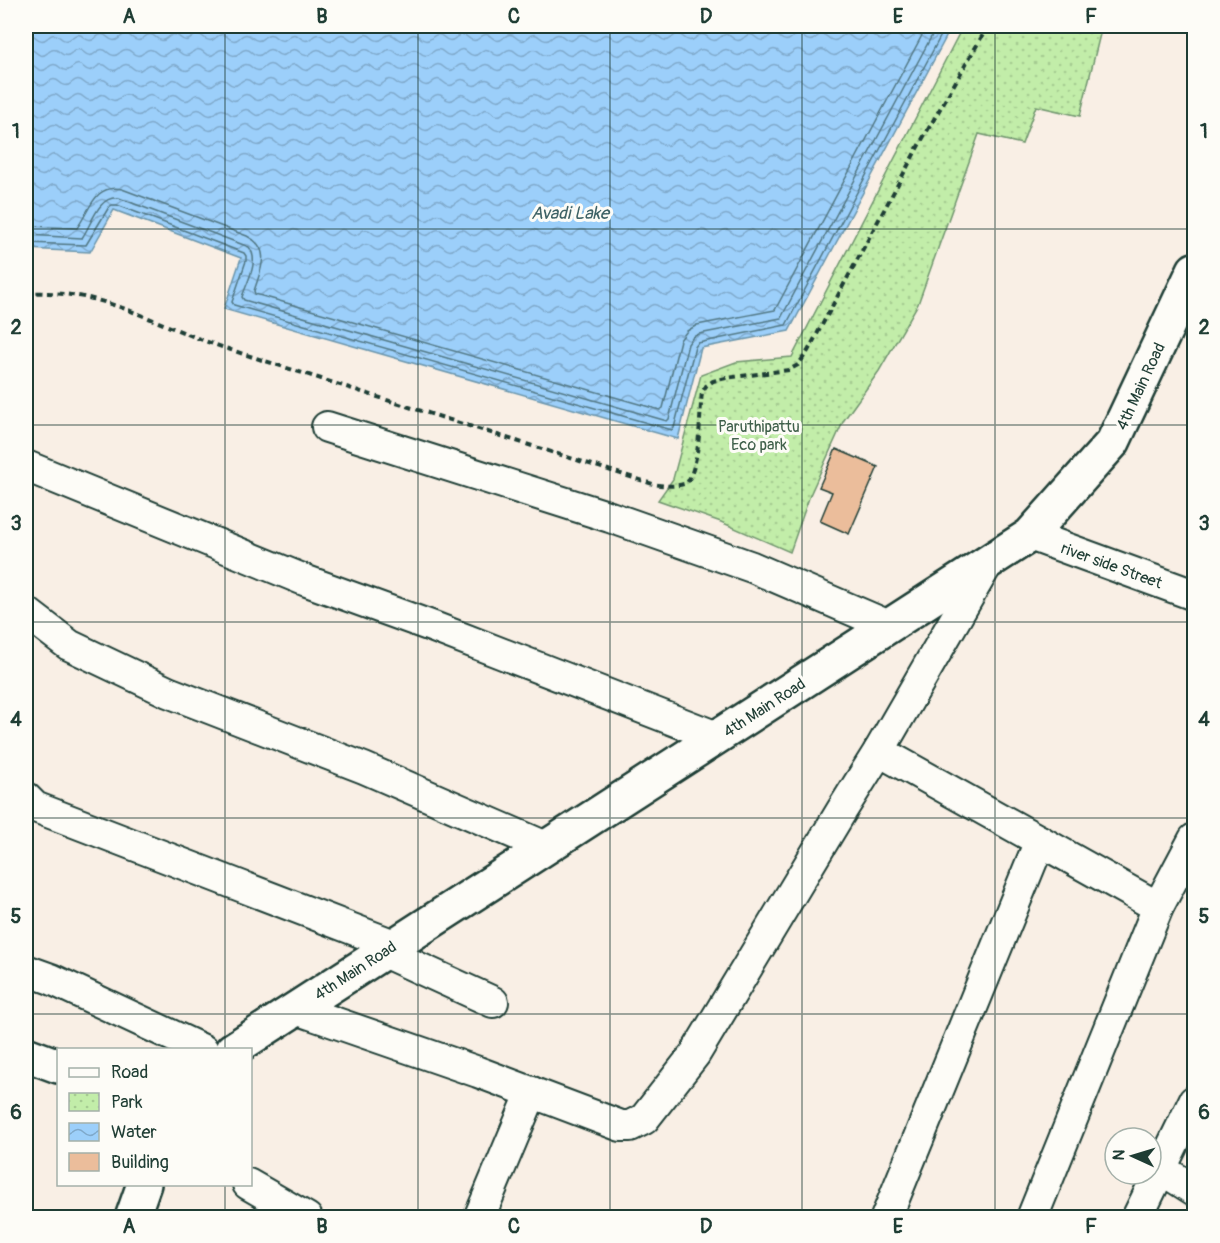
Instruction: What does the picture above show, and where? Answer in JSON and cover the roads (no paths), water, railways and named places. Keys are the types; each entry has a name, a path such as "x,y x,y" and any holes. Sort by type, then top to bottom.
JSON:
{"main road":[{"name":"4th Main Road","path":"235,1048 1030,535 1113,442 1194,270"},
{"path":"26,1054 57,1066"},
{"path":"132,1218 144,1186"}],"street":[{"path":"327,427 610,517 752,567 889,626"},
{"path":"26,466 307,581 442,630 717,737"},
{"name":"river side Street","path":"1030,535 1194,595"},
{"path":"296,1009 478,1072 621,1126 630,1126 644,1119 695,1054 879,751 989,561"},
{"path":"26,612 69,645 168,692 364,768 546,847"},
{"path":"879,751 1158,907"},
{"path":"26,798 35,807 389,948 493,1002"},
{"path":"1032,1218 1158,907 1194,839"},
{"path":"886,1218 1040,841"},
{"path":"26,970 198,1048"},
{"path":"479,1218 532,1092"},
{"path":"1163,1165 1194,1101"},
{"path":"1163,1170 1194,1190"},
{"path":"250,1186 307,1218"},
{"path":"1137,1218 1153,1186"}],"water":[{"name":"Avadi Lake","path":"26,26 952,26 789,331 701,348 678,439 224,309 241,258 114,210 90,252 26,249"}],"park label":[{"name":"Paruthipattu Eco park","path":"759,435"}]}
